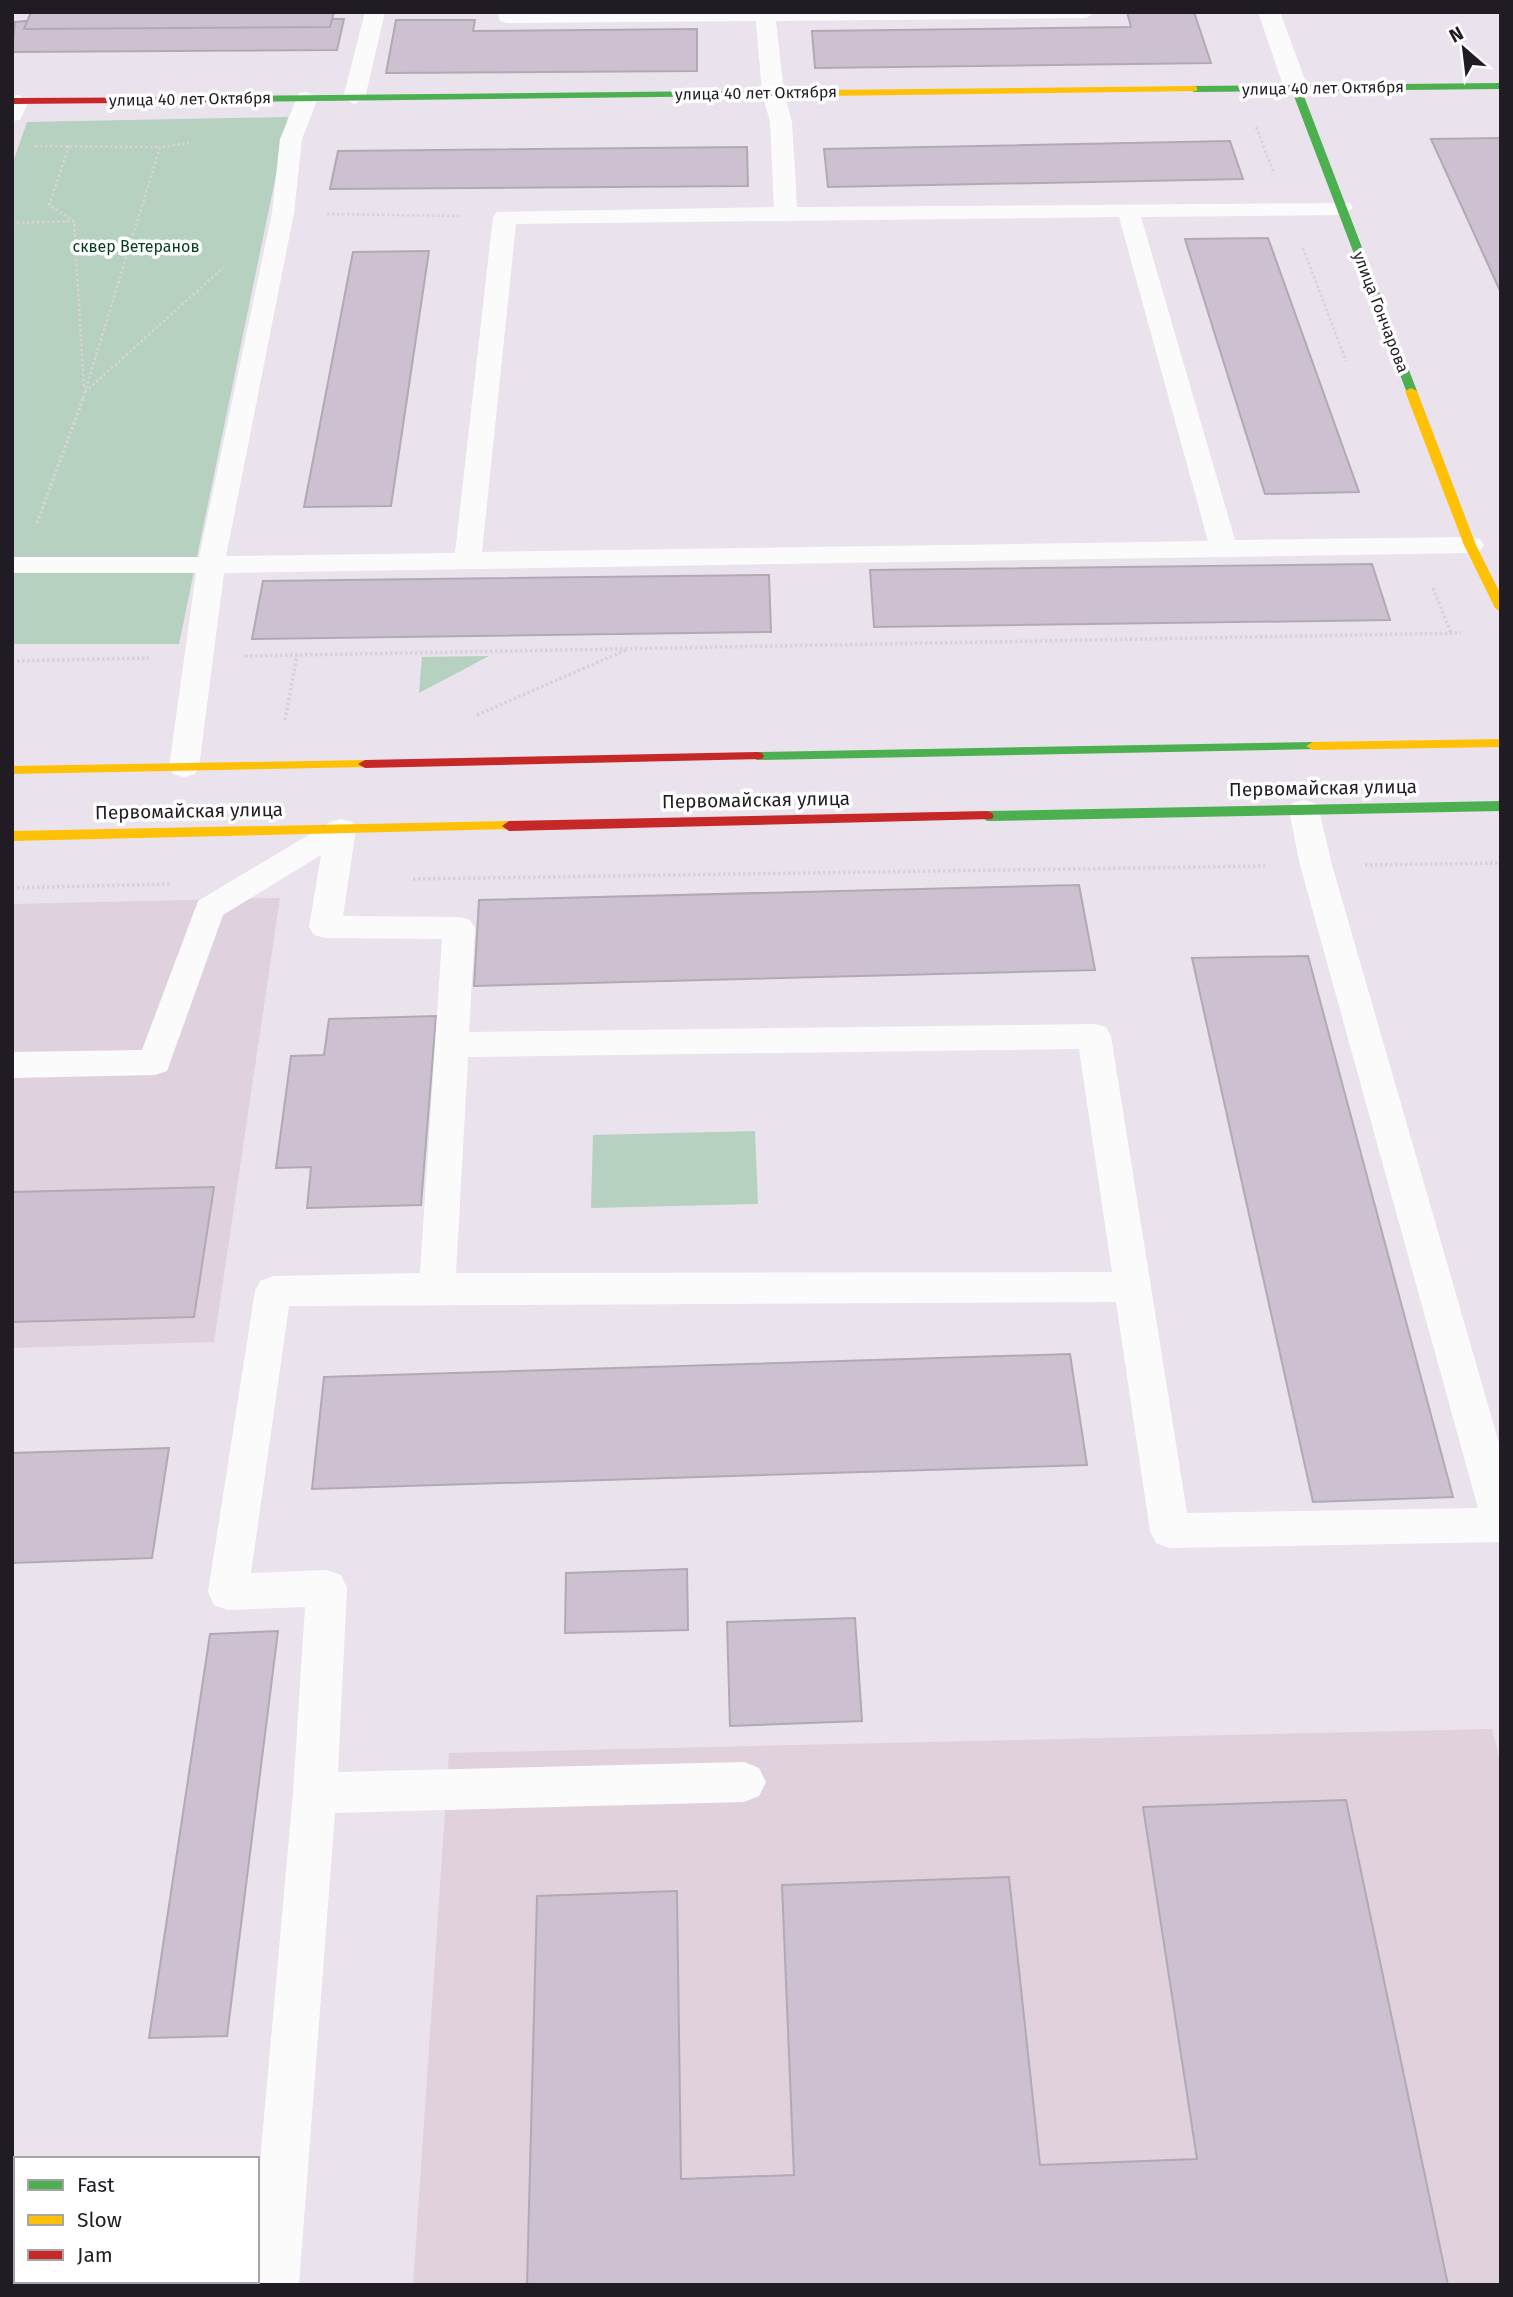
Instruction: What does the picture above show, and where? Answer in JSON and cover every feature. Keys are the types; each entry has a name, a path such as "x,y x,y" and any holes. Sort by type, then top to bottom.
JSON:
{"street":[{"name":"улица Гончарова","path":"1269,12 1470,545 1501,608"},
{"name":"улица 40 лет Октября","path":"14,106 307,98 1501,86"},
{"path":"12,770 1501,743"},
{"name":"Первомайская улица","path":"12,836 1501,806"}],"lane":[{"path":"354,98 375,12"},
{"path":"508,12 507,17 1086,12"},
{"path":"765,14 773,93 781,122 786,214"},
{"path":"184,767 196,657 211,563 283,213 291,139 307,98"},
{"path":"468,559 505,217 1342,208"},
{"path":"1128,210 1224,549"},
{"path":"17,564 62,567 1470,545"},
{"path":"1304,810 1316,865 1501,1520"},
{"path":"341,829 325,927 459,928 454,1045 437,1288"},
{"path":"12,1065 155,1062 209,909 341,829"},
{"path":"454,1045 1094,1036 1170,1531 1501,1525"},
{"path":"274,2285 315,1793 327,1588 228,1592 273,1291 437,1288 1132,1287"},
{"path":"315,1793 744,1782"}],"path":[{"path":"24,146 160,146 200,142"},
{"path":"69,146 49,205 74,221"},
{"path":"17,564 85,393 160,146"},
{"path":"85,393 283,213 505,217"},
{"path":"74,221 85,393"},
{"path":"12,223 74,221"},
{"path":"12,661 1463,633"},
{"path":"475,716 630,648"},
{"path":"285,721 298,721"},
{"path":"332,881 1501,863"},
{"path":"12,888 256,882"}],"shaded area":[{"path":"280,898 214,1342 12,1348 12,904"},
{"path":"1492,1729 1501,1765 1501,2285 413,2285 449,1753"}],"green space":[{"name":"сквер Ветеранов","path":"288,117 179,644 12,644 12,165 27,122"},
{"path":"489,656 419,693 422,657"},
{"path":"755,1131 758,1204 591,1208 593,1135"}],"building":[{"path":"31,12 334,12 330,27 24,29"},
{"path":"1127,12 1194,12 1211,63 815,68 812,31 1131,27"},
{"path":"332,19 344,19 337,50 12,52 15,22 27,21 24,29 330,27"},
{"path":"396,20 475,20 473,31 697,29 697,71 386,73"},
{"path":"1501,138 1501,293 1431,139"},
{"path":"1230,141 1243,179 828,187 824,149"},
{"path":"747,147 748,186 330,189 338,151"},
{"path":"1268,238 1359,492 1265,494 1185,239"},
{"path":"429,251 391,506 304,507 353,252"},
{"path":"1372,564 1390,620 874,627 870,570"},
{"path":"769,575 771,632 252,639 263,581"},
{"path":"1079,885 1095,970 474,986 479,900"},
{"path":"1308,956 1453,1497 1313,1502 1192,958"},
{"path":"436,1016 421,1205 307,1208 311,1167 276,1168 291,1056 324,1055 329,1019"},
{"path":"214,1187 194,1317 12,1322 12,1192"},
{"path":"1070,1354 1087,1465 312,1489 324,1377"},
{"path":"169,1448 152,1558 12,1563 12,1453"},
{"path":"687,1569 688,1630 565,1633 566,1573"},
{"path":"855,1618 862,1721 730,1726 727,1622"},
{"path":"278,1631 227,2036 149,2038 210,1634"},
{"path":"1346,1800 1448,2285 527,2285 537,1896 677,1891 681,2179 794,2175 782,1885 1009,1877 1040,2165 1197,2159 1143,1807"}],"traffic: fast":[{"path":"1194,89 1501,86"},
{"path":"1296,88 1411,391"},
{"path":"239,99 822,93"},
{"path":"757,756 1313,746"},
{"path":"987,816 1501,806"}],"traffic: slow":[{"path":"822,93 1194,89"},
{"path":"1411,391 1470,545 1501,608"},
{"path":"1313,746 1501,743"},
{"path":"12,770 365,764"},
{"path":"12,836 509,826"}],"traffic: jam":[{"path":"12,101 239,99"},
{"path":"365,764 757,756"},
{"path":"509,826 987,816"}]}
